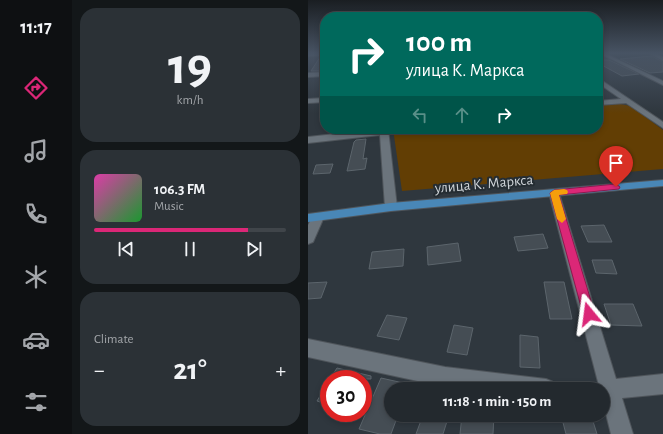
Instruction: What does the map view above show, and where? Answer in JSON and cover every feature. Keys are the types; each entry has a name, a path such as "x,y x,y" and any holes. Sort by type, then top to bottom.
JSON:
{"main road":[{"name":"улица К. Маркса","path":"313,217 391,207 663,183"}],"street":[{"path":"644,73 663,83"},
{"path":"308,75 320,74"},
{"path":"603,84 663,126"},
{"path":"308,101 320,100"},
{"path":"603,103 628,101"},
{"path":"308,140 359,134"},
{"path":"384,134 391,207"},
{"path":"554,193 605,382"},
{"path":"308,239 313,217"},
{"path":"308,348 446,377 488,382"},
{"path":"610,390 663,384"},
{"path":"610,399 622,434"}],"shaded area":[{"path":"615,103 631,106 663,130 663,169 402,191 394,134 603,134 603,104"}],"building":[{"path":"617,73 639,74 622,76"},
{"path":"366,139 363,159 367,158 365,169 347,171 354,142 356,140"},
{"path":"333,164 330,173 313,174 316,165"},
{"path":"604,225 612,242 588,242 581,226"},
{"path":"543,234 548,248 518,251 514,237"},
{"path":"458,243 461,261 428,265 427,247"},
{"path":"404,249 403,266 369,269 372,252"},
{"path":"592,260 612,260 617,274 596,273"},
{"path":"327,282 321,298 308,299 308,283"},
{"path":"544,282 564,282 572,319 550,319"},
{"path":"604,304 633,304 642,326 611,325"},
{"path":"387,315 407,318 399,340 377,336"},
{"path":"454,325 473,328 467,355 447,352"},
{"path":"520,335 538,337 540,368 520,367"},
{"path":"381,378 399,382 384,382 384,422 395,422 391,434 380,434 359,429 362,422 372,422 372,399"},
{"path":"420,422 447,422 443,434 416,434"},
{"path":"461,422 494,422 493,434 460,434"},
{"path":"563,422 593,422 597,434 566,434"}],"slow traffic":[{"path":"562,219 554,193 564,192"}],"route":[{"path":"589,314 554,193 616,187"}]}
